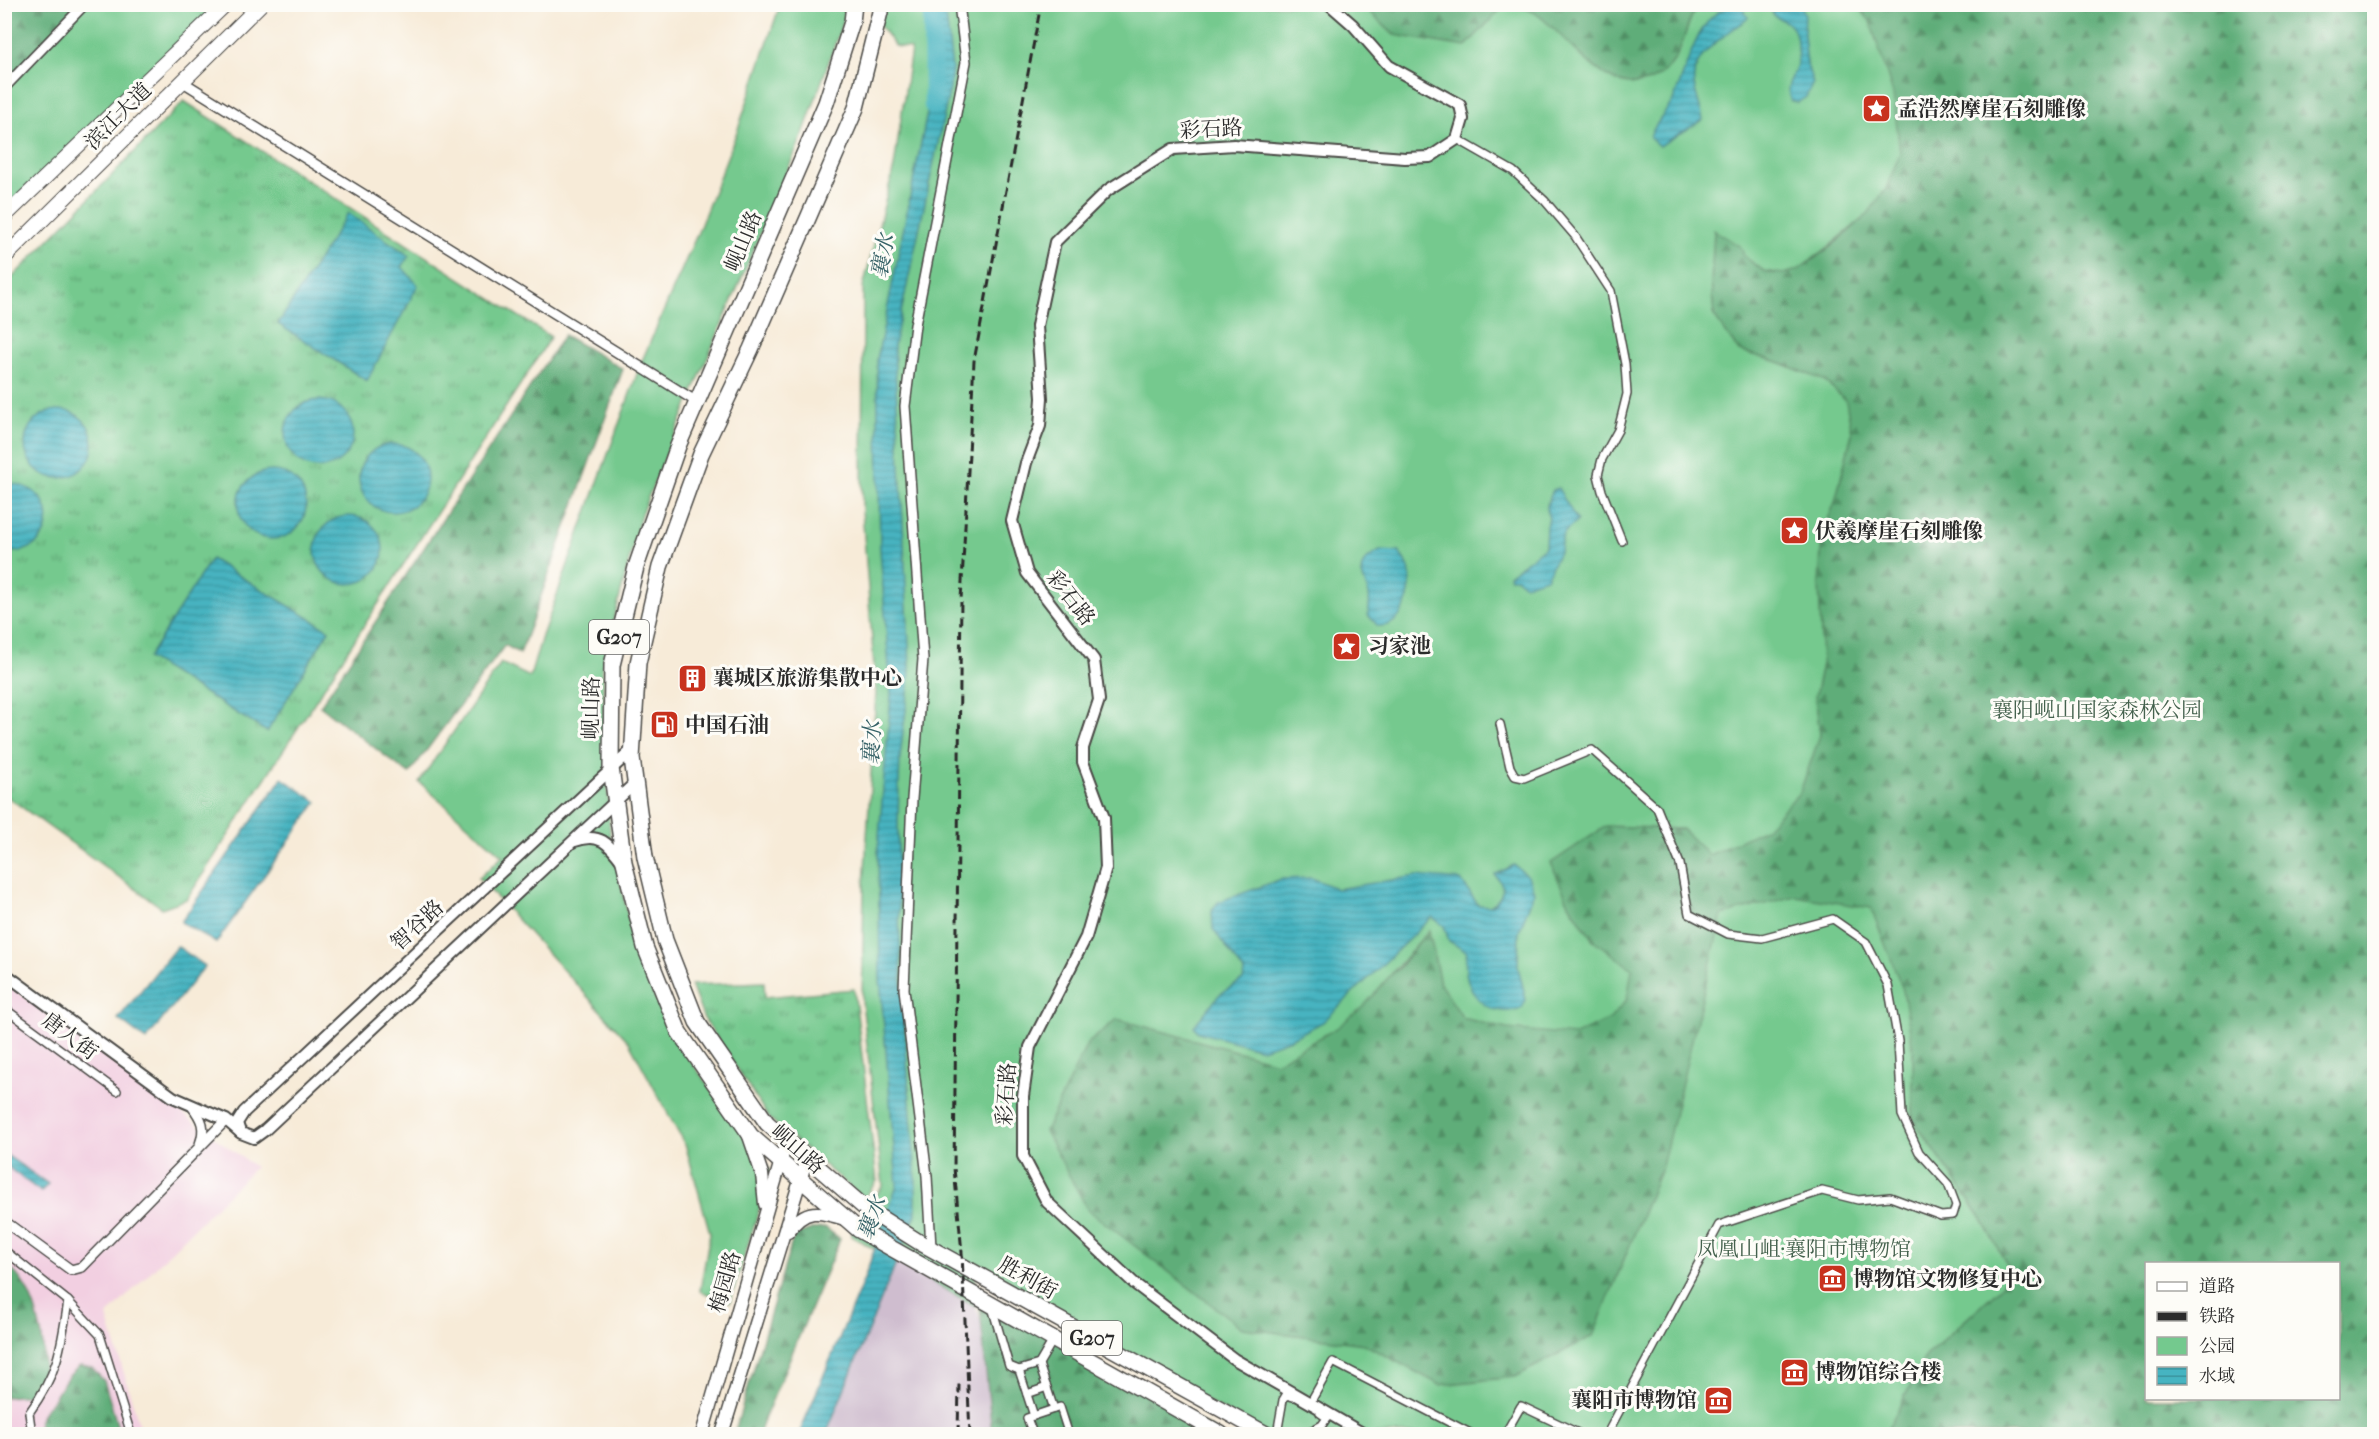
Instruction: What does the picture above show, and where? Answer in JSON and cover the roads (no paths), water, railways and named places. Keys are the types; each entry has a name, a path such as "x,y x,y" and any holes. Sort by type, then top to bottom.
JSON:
{"highway":[{"name":"岘山路","path":"854,4 852,22 826,103 678,446 636,567 612,665 611,768 626,867 645,947 679,1032 748,1132 779,1162 860,1230"},
{"name":"岘山路","path":"866,1208 767,1123 697,1022 665,940 645,857 633,749 638,663 660,567 701,454 751,349 856,108 882,4"},
{"name":"胜利街","path":"866,1208 925,1245 1276,1434"},
{"name":"胜利街","path":"860,1230 909,1260 1221,1434"}],"main road":[{"name":"滨江大道","path":"4,217 226,4"},
{"name":"滨江大道","path":"4,258 261,4"},
{"path":"748,1132 762,1174 765,1210"},
{"name":"梅园路","path":"702,1434 787,1140"},
{"name":"梅园路","path":"723,1434 807,1158"},
{"path":"780,1243 797,1219 814,1212 847,1219"}],"street":[{"path":"4,88 85,4"},
{"path":"925,1245 927,1176 904,989 912,799 923,659 905,406 915,325 966,63 959,4"},
{"path":"1329,4 1353,25 1389,66 1460,105 1463,119 1456,139 1513,171 1545,201 1587,252 1611,291 1625,364 1627,394 1618,430 1602,459 1598,475 1622,541"},
{"path":"183,82 697,402"},
{"name":"彩石路","path":"1364,1434 1234,1359 1135,1284 1047,1202 1023,1156 1023,1096 1030,1047 1086,938 1106,868 1104,818 1083,762 1083,748 1099,700 1094,660 1027,573 1012,520 1026,463 1040,426 1042,398 1037,326 1055,242 1108,190 1173,148 1234,145 1405,158 1430,157 1456,139"},
{"path":"596,782 604,759 611,708"},
{"path":"1500,724 1510,767 1515,776 1524,778 1592,750 1657,808 1680,864 1689,914 1728,934 1762,938 1833,919 1866,942 1888,985 1898,1041 1902,1115 1919,1152 1948,1184 1956,1206 1953,1215 1941,1216 1890,1197 1858,1200 1822,1191 1719,1225 1607,1434"},
{"name":"智谷路","path":"241,1133 237,1123 244,1112 633,749"},
{"path":"4,973 173,1097 226,1120 241,1133 254,1138 635,783"},
{"path":"569,843 588,836 606,842 626,867"},
{"name":"唐人街","path":"4,1008 117,1091"},
{"path":"192,1106 202,1118 204,1133 199,1148"},
{"path":"4,1221 71,1270 82,1267 226,1120"},
{"path":"4,1250 68,1301 100,1335 131,1434"},
{"path":"32,1434 28,1413 48,1387 61,1353 68,1301"},
{"path":"992,1306 1009,1366 1019,1370 1040,1364"},
{"path":"1053,1340 1040,1364 1054,1409"},
{"path":"1310,1403 1333,1362 1472,1434"},
{"path":"1019,1370 1034,1416"},
{"path":"1027,1394 1047,1387"},
{"path":"1276,1434 1286,1395 1310,1403 1326,1418 1322,1425 1305,1434"},
{"path":"1505,1434 1521,1406 1580,1434"},
{"path":"1033,1434 1027,1418 1060,1407 1068,1432 1060,1434"}],"water":[{"name":"襄水","path":"922,5 945,5 952,69 950,88 894,345 910,665 900,760 899,917 904,1022 916,1179 916,1214 826,1434 799,1434 864,1279 897,1185 880,979 878,848 891,695 880,549 877,359 934,79"},
{"path":"1742,5 1748,18 1712,45 1698,63 1694,73 1694,84 1703,120 1659,146 1650,138 1651,133 1674,98 1696,40 1704,26 1714,15 1726,8"},
{"path":"1776,5 1801,5 1805,15 1807,65 1813,83 1806,97 1797,103 1791,101 1788,91 1798,63 1796,35 1789,24 1772,13"},
{"path":"348,213 409,256 402,267 418,285 367,381 278,324"},
{"path":"319,400 332,402 343,410 351,421 353,434 351,447 343,458 332,466 319,468 306,466 295,458 287,447 285,434 287,421 295,410 306,402"},
{"path":"66,410 78,416 87,425 93,437 91,457 83,468 66,478 52,478 35,468 27,457 25,437 35,420 46,412"},
{"path":"393,444 406,446 417,454 425,465 427,478 425,491 417,502 406,510 393,512 380,510 369,502 361,491 359,478 361,465 369,454 380,446"},
{"path":"272,471 285,473 296,481 304,492 306,505 304,518 296,529 285,537 272,539 259,537 248,529 240,518 238,505 240,492 248,481 259,473"},
{"path":"15,484 31,490 42,500 47,512 47,524 42,536 34,546 21,551 4,551 5,485"},
{"path":"1558,488 1577,521 1563,534 1560,550 1546,578 1525,585 1517,578 1510,578 1509,575 1545,547 1546,526 1549,518 1548,504 1553,490"},
{"path":"349,516 362,518 373,526 381,537 383,550 381,563 373,574 362,582 349,584 336,582 325,574 317,563 315,550 317,537 325,526 336,518"},
{"path":"1380,551 1399,552 1409,568 1410,587 1401,614 1395,621 1378,626 1368,615 1369,595 1361,570 1365,561"},
{"path":"211,559 329,630 267,732 148,658"},
{"path":"282,778 317,802 216,943 181,922"},
{"path":"1514,865 1528,876 1534,892 1519,932 1518,967 1526,1000 1522,1008 1509,1011 1497,1010 1486,1006 1478,998 1471,989 1467,977 1467,952 1449,941 1444,926 1432,917 1323,1022 1290,1039 1262,1049 1198,1032 1194,1026 1220,994 1243,980 1245,973 1213,929 1212,911 1218,902 1282,879 1312,878 1337,889 1416,876 1461,880 1478,905 1490,906 1498,900 1502,892 1499,879 1495,875"},
{"path":"177,946 205,966 146,1040 118,1019"},
{"path":"5,1154 48,1184 41,1192 5,1165"}],"waterway":[{"name":"襄水","path":"932,4 933,106"}],"railway":[{"path":"970,1434 962,1253 954,1168 961,600 974,361 1041,4"},
{"path":"958,1434 959,1384"}],"place":[{"name":"孟浩然摩崖石刻雕像","path":"1876,109"},
{"name":"伏羲摩崖石刻雕像","path":"1794,531"},
{"name":"习家池","path":"1347,646"},
{"name":"襄城区旅游集散中心","path":"692,678"},
{"name":"中国石油","path":"664,725"},
{"name":"博物馆文物修复中心","path":"1832,1279"},
{"name":"博物馆综合楼","path":"1794,1372"},
{"name":"襄阳市博物馆","path":"1718,1400"}],"park label":[{"name":"襄阳岘山国家森林公园","path":"2097,710"},
{"name":"凤凰山岨·襄阳市博物馆","path":"1804,1249"}]}
